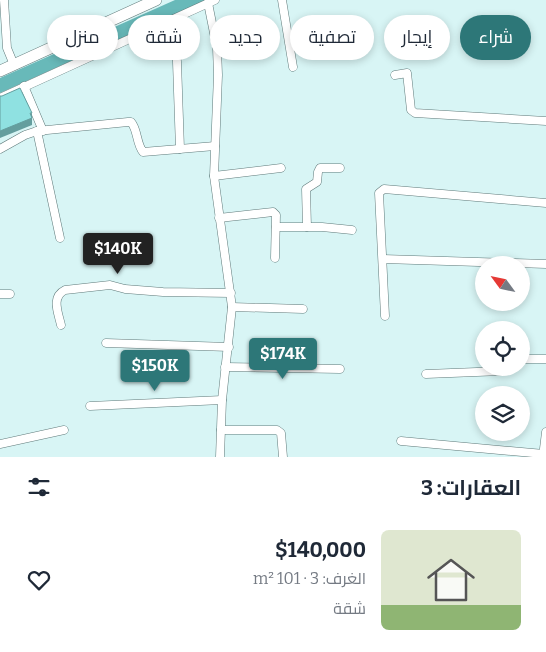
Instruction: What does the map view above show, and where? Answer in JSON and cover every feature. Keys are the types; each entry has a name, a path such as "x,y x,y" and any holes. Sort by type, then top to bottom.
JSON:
{"main road":[{"path":"0,71 142,3 156,0"}],"street":[{"path":"4,0 7,48 14,65"},
{"path":"282,0 293,67"},
{"path":"181,15 212,2 218,75 214,176 232,307 222,400 220,457"},
{"path":"0,98 128,39"},
{"path":"177,60 180,149"},
{"path":"395,75 407,73 411,110 415,113 546,121"},
{"path":"24,86 40,131 60,238"},
{"path":"0,149 25,135 40,131 131,122 143,152 215,146"},
{"path":"214,176 281,168"},
{"path":"307,227 307,187 317,182 320,168 340,168"},
{"path":"386,316 380,192 384,189 546,203"},
{"path":"219,218 272,212 276,215 276,258"},
{"path":"276,227 352,230"},
{"path":"383,259 546,264"},
{"path":"61,325 56,301 58,295 66,290 110,285 125,289 163,292 231,293"},
{"path":"0,294 10,294"},
{"path":"232,307 302,309"},
{"path":"106,343 229,347"},
{"path":"530,359 546,359"},
{"path":"225,367 340,369"},
{"path":"426,374 475,372"},
{"path":"90,406 222,400"},
{"path":"0,444 64,430"},
{"path":"221,430 277,430 280,433 283,457"},
{"path":"401,441 544,456 546,432"}],"water":[{"path":"175,0 206,0 173,15 141,15"},
{"path":"128,21 128,35 118,40 118,25"},
{"path":"47,57 47,60 73,60 0,93 0,78"}],"building":[{"path":"20,88 32,113 30,113 32,118 0,131 0,96"}]}
